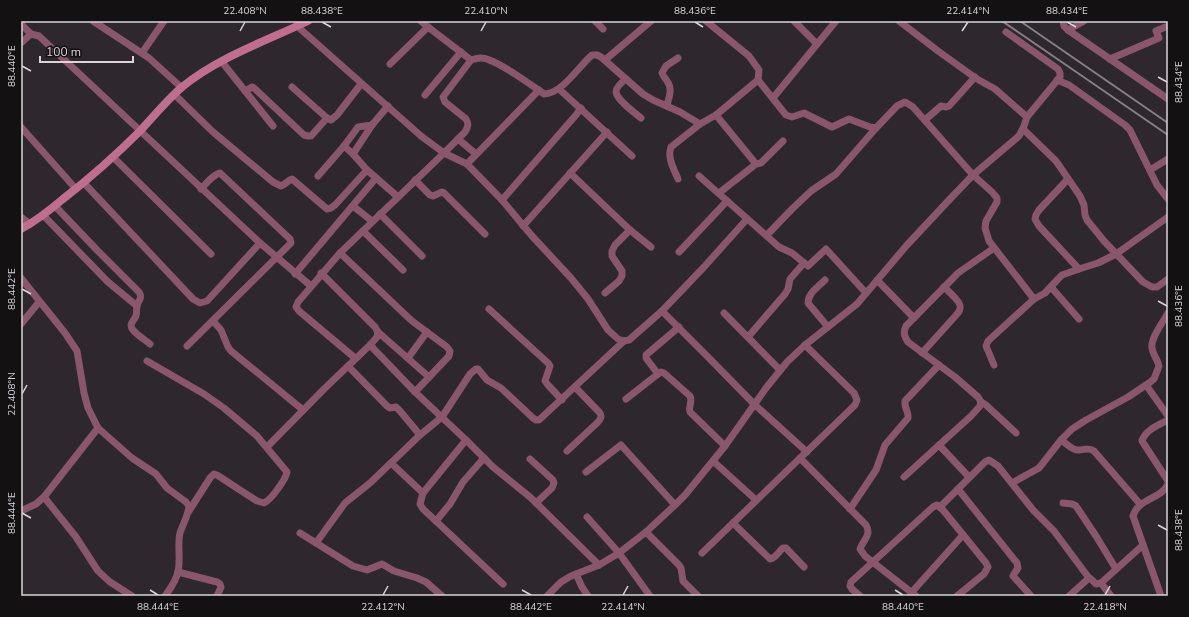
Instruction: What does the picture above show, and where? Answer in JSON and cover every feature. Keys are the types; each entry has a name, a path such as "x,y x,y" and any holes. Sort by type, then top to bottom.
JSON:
{"main road":[{"path":"21,229 43,215 76,190 113,157 182,88 197,76 238,52 308,21"}],"street":[{"path":"93,21 149,58 182,88"},
{"path":"142,53 164,21"},
{"path":"421,21 471,60"},
{"path":"595,21 603,29"},
{"path":"605,60 651,21"},
{"path":"678,179 670,161 671,147 700,124 716,115 758,80 759,70 749,56 706,21"},
{"path":"794,21 817,44"},
{"path":"773,98 836,21"},
{"path":"899,21 975,78 995,89 1027,117"},
{"path":"1063,21 1064,26 1068,30 1168,99"},
{"path":"1068,30 1084,21"},
{"path":"21,24 31,34 39,36 276,258 311,286"},
{"path":"297,26 421,136 444,153 466,164 502,200 580,289 608,330 618,339 624,341"},
{"path":"1110,59 1159,38 1156,31 1168,26"},
{"path":"390,64 428,27"},
{"path":"547,596 562,582 620,552 646,532 675,505 725,446 780,370 805,345 857,304 907,245 973,175 1019,136 1027,117 1060,77 1060,73 1058,68 1006,32"},
{"path":"21,43 31,34"},
{"path":"425,95 461,52"},
{"path":"355,358 296,307 298,302 311,286 340,253 465,132 468,123 466,119 445,102 443,97 471,60 480,58 491,60 544,94 549,94 559,89 592,55 597,55 605,60 644,94 700,124"},
{"path":"667,106 671,86 662,75 662,72 666,66 678,58"},
{"path":"222,62 273,126"},
{"path":"925,120 942,106 949,106 975,78"},
{"path":"626,79 617,90 616,94 641,118"},
{"path":"758,80 786,115 792,117 804,113 832,127 849,119 876,128"},
{"path":"1057,80 1069,85 1130,130 1157,185 1168,199"},
{"path":"292,86 326,118 331,120 361,84"},
{"path":"245,91 252,86 304,135 311,136 326,118"},
{"path":"559,89 632,156"},
{"path":"466,164 539,90"},
{"path":"175,95 213,132 277,185 285,185 288,180 292,179 327,209 335,205 367,170"},
{"path":"767,235 811,191 836,174 897,106 905,102 913,106 973,175 997,198 997,202 986,221 985,228 989,241 1034,299"},
{"path":"353,154 372,125 388,106"},
{"path":"502,200 581,108"},
{"path":"716,115 756,164"},
{"path":"318,176 358,127 372,125"},
{"path":"21,127 76,190"},
{"path":"1023,129 1056,161 1080,196 1084,204 1087,220 1116,254 1143,282 1152,287 1157,287 1168,279"},
{"path":"524,226 607,132"},
{"path":"458,139 476,154"},
{"path":"719,193 756,164 761,163 782,141"},
{"path":"344,146 367,170 398,197"},
{"path":"113,157 211,254"},
{"path":"1150,170 1168,159"},
{"path":"187,346 291,243 290,239 220,173 201,189"},
{"path":"570,173 630,230 651,246"},
{"path":"699,176 779,247 792,253 808,266 826,249 866,294"},
{"path":"295,274 376,178"},
{"path":"1068,179 1039,210 1034,219 1079,269"},
{"path":"415,180 430,195 433,196 442,192 444,193 485,234"},
{"path":"84,183 193,299 200,303 207,301 260,243"},
{"path":"679,252 727,201"},
{"path":"55,206 139,292 141,296 136,306"},
{"path":"353,206 372,222"},
{"path":"380,214 422,256"},
{"path":"43,215 108,282 136,306 137,312 131,326 133,330 150,344"},
{"path":"21,216 30,224"},
{"path":"994,365 986,346 988,341 1034,299 1046,293 1062,275 1098,263 1116,254 1168,217"},
{"path":"316,543 345,503 363,489 420,435 442,417 470,374 476,369 478,369 486,380 501,388 536,420 542,418 624,341 629,340 662,311 747,219"},
{"path":"606,293 620,281 622,276 622,271 612,256 612,251 615,245 630,230"},
{"path":"363,231 403,270"},
{"path":"994,248 958,273 906,326 904,336 908,342 978,397 981,402 1016,433"},
{"path":"340,253 412,321 447,347 450,351 449,356 415,392"},
{"path":"748,337 785,294 788,289 790,279 804,263"},
{"path":"321,274 375,327 378,332 429,377"},
{"path":"21,278 65,333 77,351 88,408 98,428 132,458 156,474 167,488 186,502 189,506 189,511"},
{"path":"825,280 810,295 808,303 828,327"},
{"path":"877,280 914,318"},
{"path":"922,353 958,313 961,307 956,299 944,287"},
{"path":"1051,287 1079,319"},
{"path":"21,324 39,302"},
{"path":"489,309 548,363 550,366 545,381 562,400"},
{"path":"662,311 755,406 807,452"},
{"path":"724,313 780,370"},
{"path":"1012,484 1039,468 1061,440 1072,429 1128,397 1154,379 1159,366 1152,348 1152,343 1168,313"},
{"path":"213,321 221,330 231,352 303,410"},
{"path":"658,374 646,358 646,355 679,327"},
{"path":"267,447 355,358 370,345 377,337 378,332"},
{"path":"408,358 427,332"},
{"path":"370,345 415,392 493,467 536,503 599,564"},
{"path":"702,553 855,405 857,400 854,392 805,345"},
{"path":"147,361 215,402 250,430 267,447 286,472 284,478 264,504 260,503 217,474 214,474 210,478 189,511 180,533 178,572 172,587 165,596"},
{"path":"850,509 876,470 885,445 908,418 908,414 904,406 905,402 938,365"},
{"path":"348,366 387,406 390,408 396,407 420,435"},
{"path":"626,399 658,374 661,372 664,373 690,396 690,412 725,446"},
{"path":"1146,385 1168,416"},
{"path":"567,451 600,420 601,416 600,413 575,387"},
{"path":"904,477 971,416 980,406 981,402"},
{"path":"1161,596 1133,516 1134,511 1140,504 1164,490 1168,482 1142,441 1143,437 1149,431 1168,420"},
{"path":"21,511 36,504 44,497 98,428"},
{"path":"466,440 423,493 420,504 423,509 503,584"},
{"path":"1061,440 1075,449 1078,450 1085,448 1094,451 1140,504"},
{"path":"586,472 621,445 675,505"},
{"path":"939,445 969,477"},
{"path":"436,521 450,504 463,482 484,458"},
{"path":"800,458 868,529 869,533 861,544 860,549 865,556 914,594 963,535"},
{"path":"530,459 553,480 554,483 552,488 536,503"},
{"path":"940,507 969,477 989,460 998,466 1033,510 1054,531 1089,578 1096,584 1101,583 1143,545"},
{"path":"713,461 756,500"},
{"path":"391,463 423,493"},
{"path":"958,489 1019,565 1013,576 1030,596"},
{"path":"44,497 76,536 98,571 110,582 132,596"},
{"path":"1063,503 1076,506 1116,569"},
{"path":"860,596 850,586 852,582 933,507 937,505 988,567 984,574 956,596"},
{"path":"587,517 620,552 650,596"},
{"path":"733,523 770,559 772,559 783,548 786,548 804,567"},
{"path":"646,532 681,568 683,581 698,596"},
{"path":"300,533 353,566 367,570 382,564 394,571 426,582 442,596"},
{"path":"178,572 217,582 221,587 217,596"},
{"path":"576,574 588,596"},
{"path":"1069,596 1089,578"},
{"path":"1101,583 1111,596"}],"railway":[{"path":"1002,21 1168,135"},
{"path":"1020,21 1168,123"}]}
